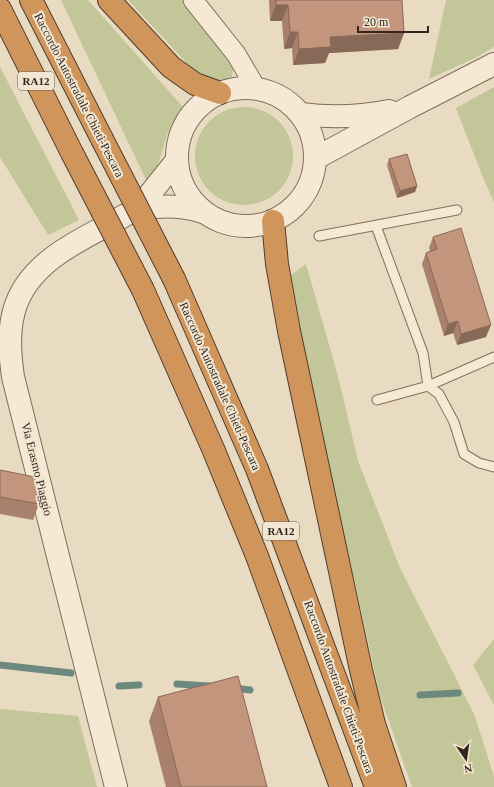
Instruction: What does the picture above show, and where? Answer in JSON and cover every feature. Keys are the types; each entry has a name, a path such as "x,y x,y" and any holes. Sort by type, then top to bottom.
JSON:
{"highway":[{"name":"Raccordo Autostradale Chieti-Pescara","path":"31,0 174,279 257,469 376,787"},
{"path":"109,0 172,67 195,84 220,93"},
{"name":"RA12","path":"0,9 143,290 214,451 257,556 341,787"},
{"path":"273,221 277,264 289,331 360,670 374,724 395,787"}],"street":[{"path":"193,0 236,54 256,88"},
{"path":"316,158 410,107 494,64"},
{"path":"238,88 256,88 281,97 301,114 315,142 316,158 312,180 301,200 288,212 273,221 244,226 229,224 203,212 192,201 184,189 179,175 177,160 181,132 188,119 208,99 220,93 238,88"},
{"path":"301,114 328,117 355,116 410,107"},
{"name":"Via Erasmo Piaggio","path":"138,209 177,160"},
{"name":"Via Erasmo Piaggio","path":"116,787 14,377 10,355 10,334 14,310 22,292 47,261 64,249 138,209 174,205 203,212"}],"lane":[{"path":"319,236 456,210"},
{"path":"376,226 423,353 428,386 439,394 454,422 464,454 479,463 494,467"},
{"path":"377,400 428,386 494,357"}],"green space":[{"path":"61,0 88,0 183,107 167,135 157,168 147,182"},
{"path":"128,0 185,0 233,67 232,75 229,81 224,84 198,75"},
{"path":"446,0 494,0 494,47 475,58 429,79"},
{"path":"0,67 79,220 48,235 0,157"},
{"path":"494,87 494,202 456,108"},
{"path":"244,107 263,111 279,121 289,137 293,156 289,175 279,191 263,201 244,205 225,201 209,191 199,175 195,156 199,137 209,121 225,111"},
{"path":"306,264 338,376 358,461 400,568 474,714 494,776 494,787 412,787 380,696 321,440 291,275"},
{"path":"494,639 494,705 473,665"},
{"path":"0,709 78,716 97,787 0,787"}],"building":[{"path":"276,0 402,0 404,33 330,37 331,47 299,49 298,32 290,32 288,5 276,5"},
{"path":"407,154 417,186 400,191 389,159"},
{"path":"461,228 491,325 461,334 458,321 448,324 426,253 437,249 433,237"},
{"path":"0,470 35,477 39,504 0,497"},
{"path":"238,676 267,787 181,787 158,697"}],"waterway":[{"path":"0,665 71,673"},
{"path":"177,684 209,686"},
{"path":"119,686 139,685"},
{"path":"233,688 250,690"},
{"path":"420,695 458,693"}]}
